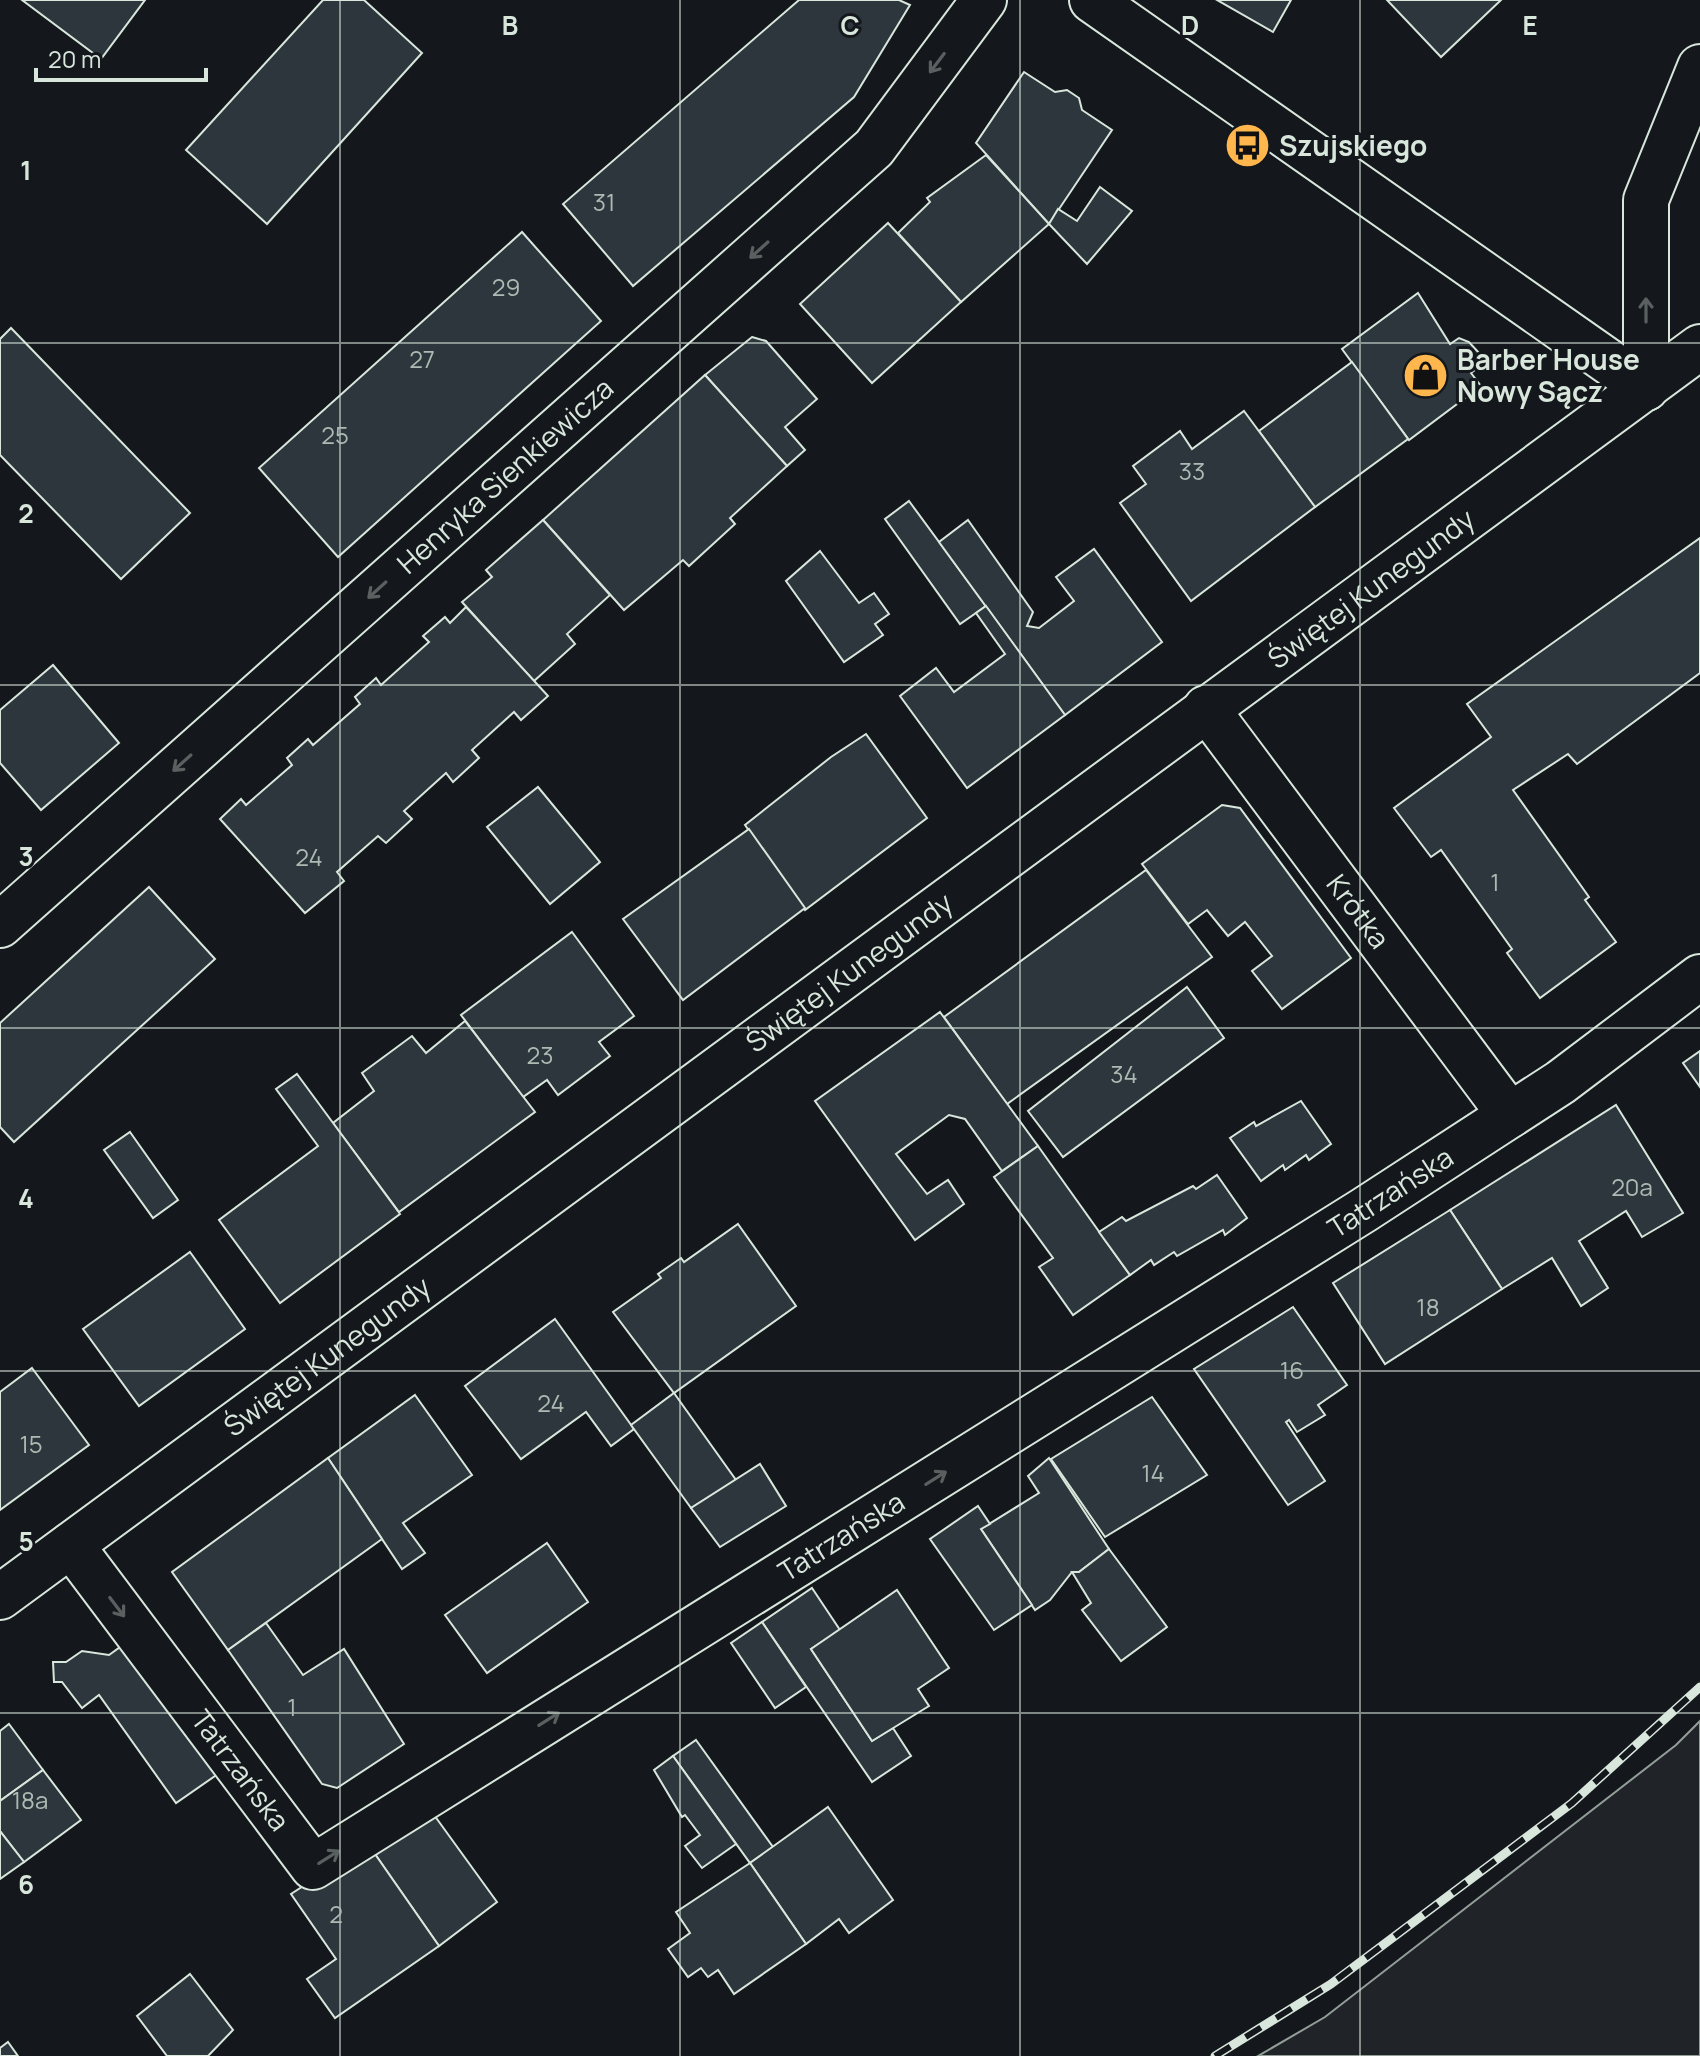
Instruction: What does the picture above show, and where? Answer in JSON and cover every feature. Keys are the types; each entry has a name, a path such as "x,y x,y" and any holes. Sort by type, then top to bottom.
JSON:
{"street":[{"name":"Henryka Sienkiewicza","path":"0,925 874,148 984,0"},
{"path":"1092,0 1646,388"},
{"path":"1646,388 1646,200 1700,67"},
{"name":"Świętej Kunegundy","path":"0,1597 1700,347"},
{"name":"Krótka","path":"1206,708 1510,1115"},
{"name":"Tatrzańska","path":"71,1545 313,1867 1364,1210 1561,1082 1700,977"}],"shaded area":[{"path":"1700,1721 1700,2056 1258,2056 1325,2017 1676,1745"}],"building":[{"path":"22,0 145,0 101,59"},
{"path":"323,0 364,0 422,53 267,224 186,150"},
{"path":"799,0 899,0 910,5 854,97 633,286 563,204"},
{"path":"1217,0 1291,0 1273,32"},
{"path":"1387,0 1501,0 1441,57"},
{"path":"1024,72 1055,92 1067,90 1079,98 1082,110 1112,130 1049,224 976,143"},
{"path":"986,155 1049,224 961,302 898,233 930,202 927,198"},
{"path":"1100,187 1132,211 1087,264 1049,224 1058,209 1077,221"},
{"path":"888,223 961,302 872,383 800,304"},
{"path":"522,232 601,321 338,557 259,468"},
{"path":"1418,293 1450,344 1459,338 1469,342 1479,353 1480,366 1471,373 1481,386 1409,440 1342,349"},
{"path":"11,328 190,513 121,579 0,455 0,339"},
{"path":"752,337 766,341 817,399 785,427 805,450 787,466 705,375"},
{"path":"1352,362 1408,439 1315,507 1259,431"},
{"path":"705,375 787,466 730,518 735,524 689,566 683,560 624,610 543,520"},
{"path":"1244,411 1315,507 1191,601 1120,503 1146,484 1133,466 1180,431 1192,449"},
{"path":"909,501 986,606 960,624 885,519"},
{"path":"543,520 610,595 567,634 575,644 534,681 462,602 492,577 486,570"},
{"path":"968,520 1033,612 1027,626 1039,628 1074,601 1056,577 1094,549 1162,642 1065,715 939,542"},
{"path":"1700,538 1700,673 1577,764 1568,754 1513,790 1589,897 1585,900 1616,942 1540,998 1507,953 1512,949 1441,850 1431,857 1394,808 1491,737 1467,704"},
{"path":"820,551 859,603 874,593 889,614 875,624 883,635 844,662 786,581"},
{"path":"986,606 1065,715 967,788 900,696 936,668 954,692 1005,654 976,613"},
{"path":"466,607 548,696 521,720 514,712 472,750 479,758 453,782 446,773 404,811 412,819 386,843 378,836 337,872 344,881 305,913 220,819 241,799 246,805 292,765 287,758 308,739 313,745 360,704 355,697 376,678 381,685 429,642 423,636 445,617 450,623"},
{"path":"53,665 119,743 41,810 0,763 0,710"},
{"path":"866,734 927,818 805,910 745,825 831,757"},
{"path":"538,787 600,862 550,904 487,827"},
{"path":"1222,805 1240,808 1351,958 1282,1009 1252,971 1272,956 1245,922 1228,936 1207,910 1188,924 1142,864"},
{"path":"749,829 805,908 683,1000 623,919"},
{"path":"1146,870 1212,957 1007,1104 944,1017"},
{"path":"149,887 215,959 14,1142 0,1127 0,1023"},
{"path":"572,932 634,1016 599,1042 610,1056 558,1095 547,1080 523,1097 461,1015"},
{"path":"1187,987 1224,1038 1063,1157 1028,1111"},
{"path":"940,1012 1038,1146 1002,1171 965,1119 949,1115 896,1154 927,1194 948,1180 964,1204 915,1240 815,1101"},
{"path":"465,1021 535,1112 399,1212 333,1123 374,1091 362,1073 412,1036 426,1053"},
{"path":"1700,1051 1700,1087 1683,1063"},
{"path":"297,1074 400,1214 280,1303 219,1220 318,1146 276,1089"},
{"path":"1301,1101 1331,1144 1309,1160 1306,1155 1285,1170 1283,1165 1261,1181 1230,1138 1254,1122 1256,1126"},
{"path":"1616,1105 1683,1213 1642,1237 1626,1211 1579,1241 1608,1288 1581,1306 1552,1258 1502,1289 1450,1210"},
{"path":"130,1132 178,1200 153,1218 104,1150"},
{"path":"1038,1146 1130,1275 1073,1315 1039,1267 1053,1258 994,1177"},
{"path":"1217,1175 1247,1218 1225,1235 1223,1230 1177,1256 1174,1252 1154,1265 1151,1260 1130,1275 1099,1232 1122,1217 1126,1221 1193,1186 1196,1189"},
{"path":"1450,1210 1502,1289 1385,1364 1333,1283"},
{"path":"738,1224 796,1306 674,1393 613,1312 661,1278 658,1274 681,1258 684,1262"},
{"path":"190,1252 245,1329 139,1406 83,1329"},
{"path":"1293,1307 1347,1385 1318,1405 1325,1415 1297,1432 1289,1420 1286,1422 1325,1481 1288,1505 1194,1369"},
{"path":"555,1319 634,1429 611,1446 586,1412 521,1459 465,1386"},
{"path":"32,1368 89,1445 0,1510 0,1392"},
{"path":"674,1393 736,1480 691,1508 631,1425"},
{"path":"415,1395 472,1475 403,1523 425,1553 402,1569 328,1458"},
{"path":"1152,1397 1207,1475 1105,1537 1051,1459"},
{"path":"328,1458 382,1539 228,1650 172,1572"},
{"path":"1049,1458 1109,1549 1079,1572 1072,1572 1050,1600 1035,1610 981,1529 1039,1493 1028,1476"},
{"path":"760,1464 786,1506 720,1547 691,1508"},
{"path":"978,1506 990,1524 981,1529 1032,1605 994,1630 930,1539"},
{"path":"547,1543 588,1602 487,1673 445,1615"},
{"path":"1109,1549 1167,1627 1121,1661 1082,1610 1091,1603 1072,1572 1079,1572"},
{"path":"812,1588 840,1630 811,1649 872,1741 893,1728 911,1756 872,1782 762,1622"},
{"path":"897,1590 949,1668 918,1689 929,1706 872,1741 811,1649"},
{"path":"762,1622 806,1687 775,1708 731,1643"},
{"path":"266,1623 303,1675 344,1649 404,1744 337,1788 322,1784 228,1650"},
{"path":"123,1645 190,1741 202,1743 216,1765 215,1776 176,1803 99,1695 82,1708 62,1682 54,1682 53,1662 66,1662 82,1651 109,1655"},
{"path":"9,1724 43,1770 0,1801 0,1731"},
{"path":"696,1740 773,1847 750,1863 673,1756"},
{"path":"673,1756 736,1844 702,1868 685,1846 700,1835 685,1815 682,1817 654,1770"},
{"path":"43,1770 81,1820 24,1862 0,1831 0,1801"},
{"path":"828,1807 893,1900 849,1933 839,1919 806,1944 750,1863"},
{"path":"429,1808 497,1902 439,1946 368,1844"},
{"path":"0,1831 24,1862 0,1879"},
{"path":"368,1844 439,1946 335,2018 307,1979 336,1959 291,1894"},
{"path":"750,1863 806,1944 734,1994 718,1970 708,1977 701,1968 688,1977 668,1949 690,1933 676,1912"},
{"path":"190,1974 233,2030 208,2056 167,2056 137,2016"},
{"path":"8,2042 18,2056 0,2056 0,2048"}],"railway":[{"path":"1215,2056 1331,1984 1572,1803 1700,1687"}],"place":[{"name":"Szujskiego","path":"1248,146"},
{"name":"Barber House Nowy Sącz","path":"1426,376"}]}
